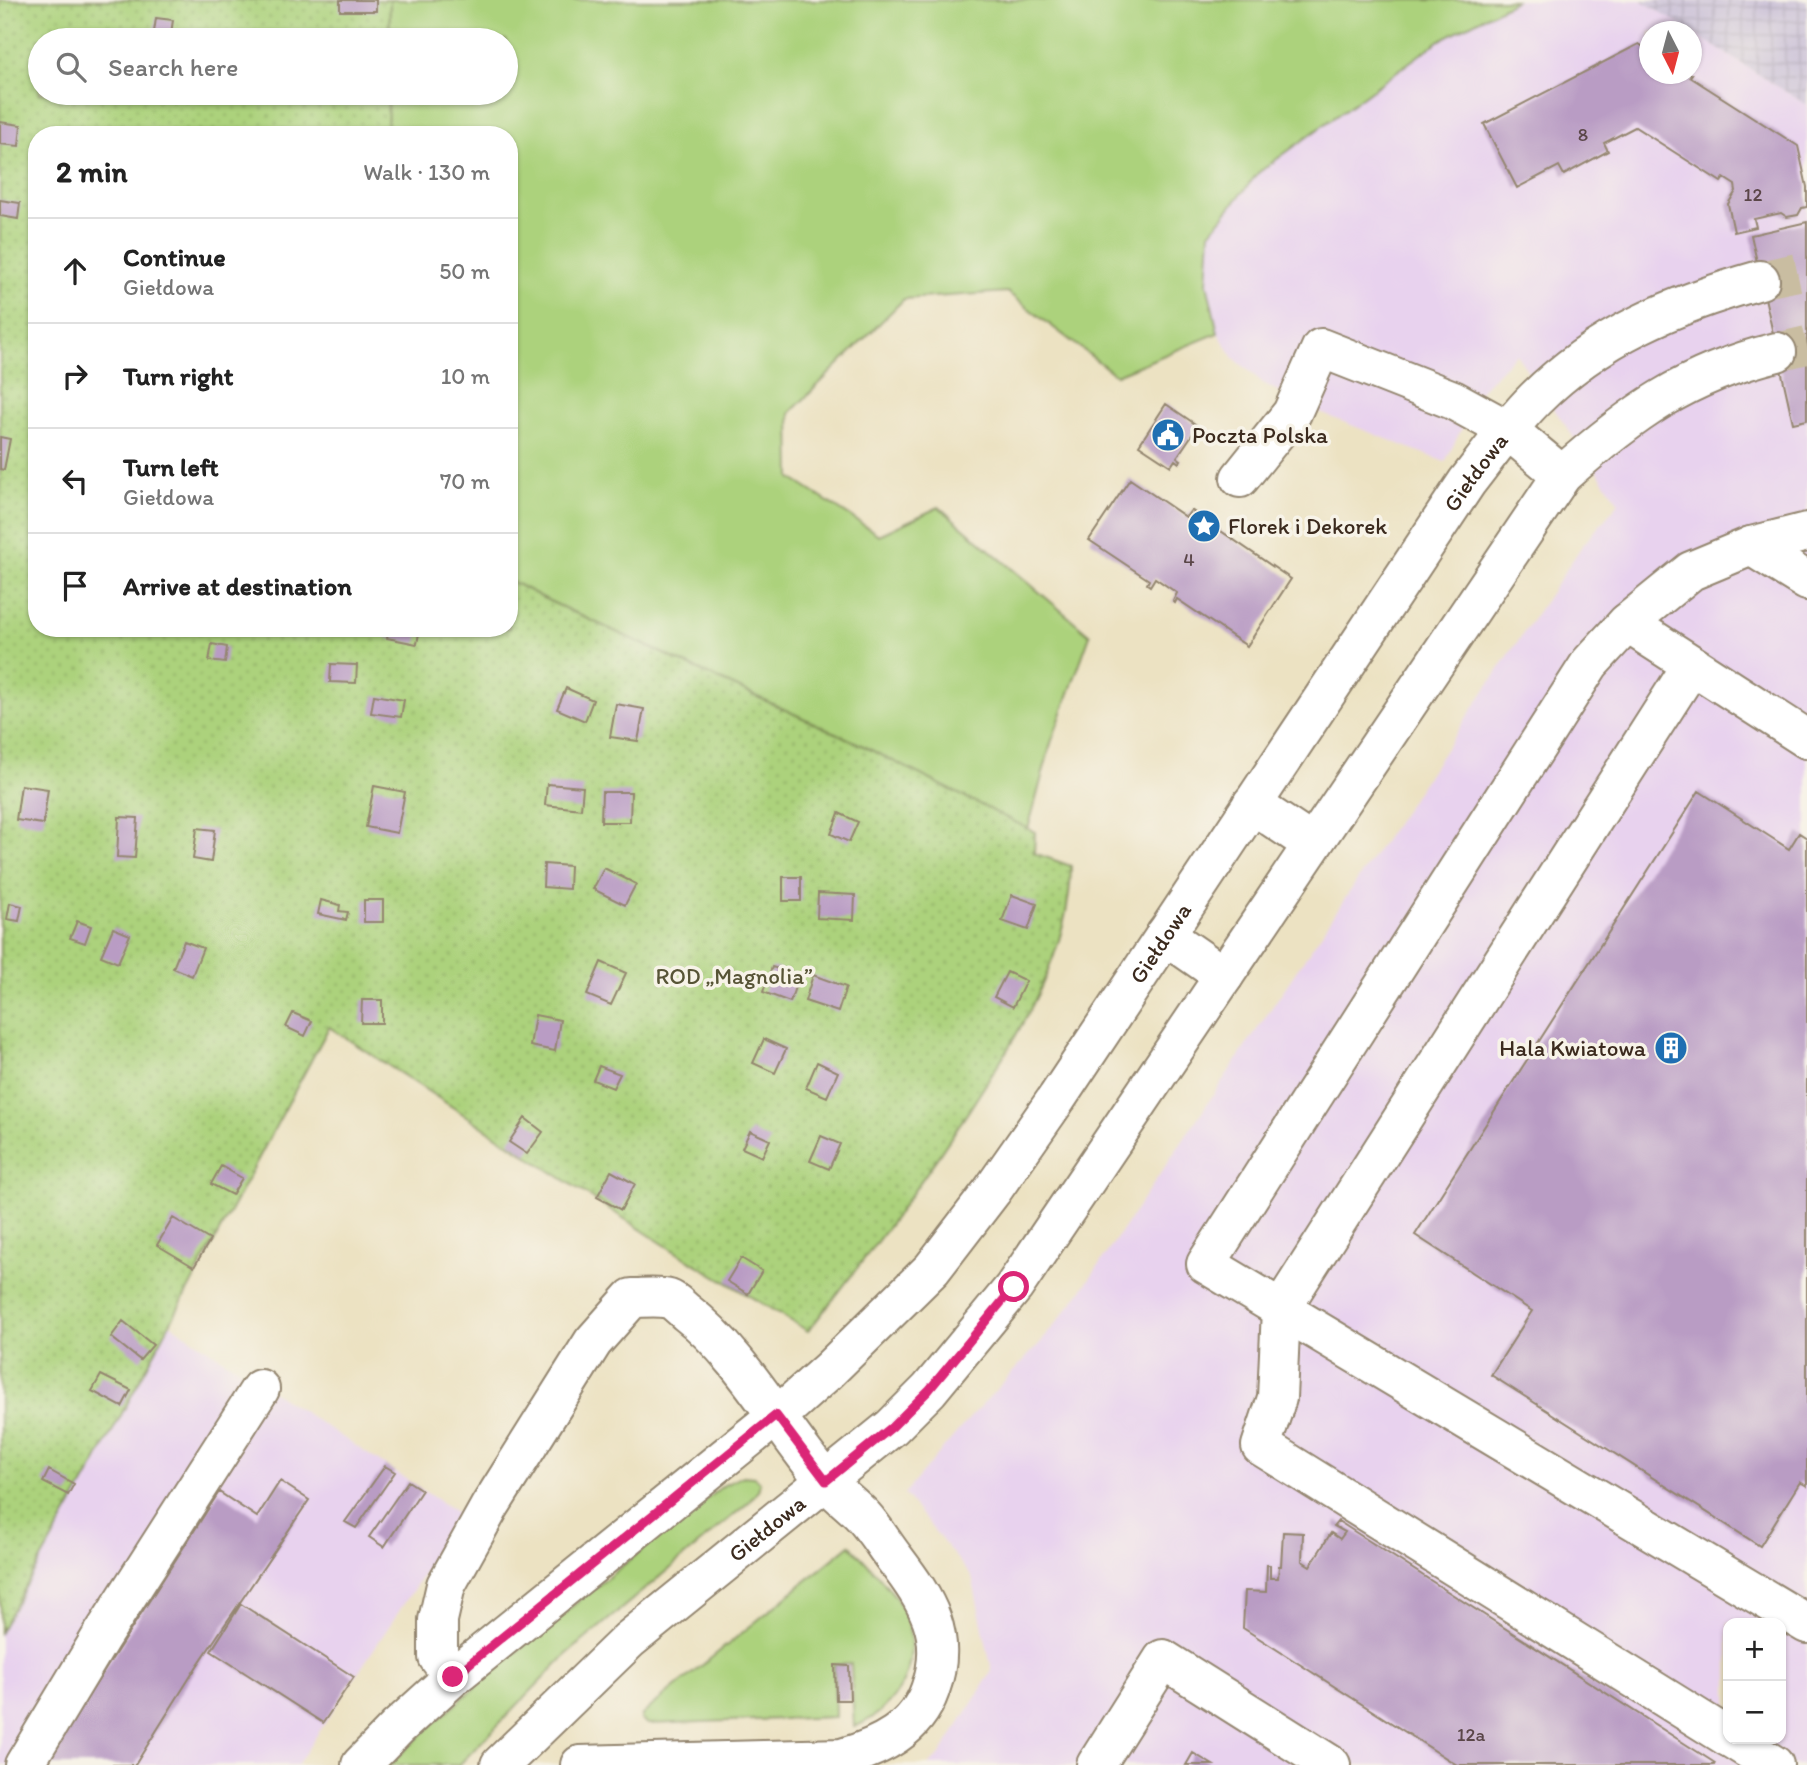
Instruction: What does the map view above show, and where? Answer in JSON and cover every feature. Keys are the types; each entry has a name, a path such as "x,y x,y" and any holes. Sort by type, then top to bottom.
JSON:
{"street":[{"path":"1240,478 1292,413 1321,348 1453,400 1508,430 1535,399 1612,339 1678,306 1760,280"},
{"path":"1562,475 1609,433 1664,396 1713,371 1777,352"},
{"name":"Giełdowa","path":"361,1765 453,1677 828,1371 932,1269 999,1181 1467,482 1508,430 1562,475 1014,1287 929,1390 892,1427 629,1640 500,1765"},
{"path":"1807,532 1751,545 1691,571 1627,623 1590,663 1206,1264 1807,1624"},
{"path":"1751,545 1807,581"},
{"path":"1627,623 1807,739"},
{"path":"1692,665 1281,1309 1277,1398 1261,1446 1723,1734"},
{"path":"1252,804 1311,844"},
{"path":"1165,935 1224,975"},
{"path":"453,1677 438,1657 438,1620 446,1585 490,1506 593,1342 632,1298 670,1299 710,1329 826,1481 864,1517 920,1592 933,1619 937,1658 932,1686 919,1712 905,1728 886,1742 842,1758 580,1765"},
{"path":"24,1765 101,1637 240,1416 260,1389"},
{"path":"1097,1765 1163,1659 1331,1765"},
{"path":"1740,1744 1774,1765"}],"shaded area":[{"path":"1517,0 1641,0 1675,21 1639,21 1639,84 1702,84 1702,38 1807,105 1807,1765 928,1765 940,1755 992,1671 972,1577 904,1494 965,1423 1041,1342 1080,1293 1582,546 1619,503 1516,354 1481,390 1445,462 1308,408 1263,383 1234,358 1218,333 1207,283 1210,233 1259,173 1440,40"},
{"path":"1641,0 1807,0 1807,105 1702,38 1702,21 1674,21"},
{"path":"170,1324 462,1516 297,1765 0,1765 0,1632"}],"green space":[{"name":"ROD „Magnolia”","path":"0,0 390,0 389,28 28,28 28,105 388,105 387,126 28,126 28,637 518,637 518,585 857,743 1035,832 1034,853 1071,866 1061,933 1037,995 986,1084 930,1168 808,1331 674,1251 329,1027 89,1475 0,1632"},
{"path":"390,0 1517,0 1440,40 1258,173 1210,233 1207,283 1218,333 1116,375 1007,292 904,299 790,413 791,478 879,535 939,507 1090,635 1051,743 1028,829 857,743 518,585 518,126 387,126 388,105 518,105 518,28 389,28"},
{"path":"743,1476 754,1477 760,1483 758,1491 748,1503 566,1655 459,1765 389,1765 553,1622 724,1485"},
{"path":"850,1545 896,1598 906,1617 910,1636 910,1655 899,1690 872,1718 854,1727 851,1664 834,1665 835,1717 648,1724 641,1720 642,1715 651,1707"}],"building":[{"path":"340,0 376,0 376,11 340,11"},
{"path":"156,18 173,20 172,28 155,28"},
{"path":"1639,44 1639,84 1701,84 1798,146 1807,187 1807,207 1802,208 1798,215 1787,217 1781,213 1754,219 1756,227 1734,232 1728,204 1736,191 1735,185 1724,178 1721,182 1635,127 1604,143 1608,151 1564,175 1559,166 1517,188 1484,124"},
{"path":"0,122 21,125 19,146 0,144"},
{"path":"0,200 20,203 18,219 0,216"},
{"path":"1807,222 1807,420 1793,423 1751,235"},
{"name":"Poczta Polska","path":"1166,404 1198,426 1177,457 1181,460 1179,463 1175,460 1171,466 1139,445"},
{"path":"0,437 10,439 4,470 0,469"},
{"path":"1130,479 1186,517 1191,510 1194,512 1189,519 1204,530 1209,523 1291,579 1247,646 1177,599 1175,603 1173,601 1177,593 1155,578 1150,586 1147,584 1149,580 1089,540"},
{"path":"387,637 418,637 417,644"},
{"path":"212,644 227,647 225,663 209,661"},
{"path":"331,664 357,665 356,683 330,682"},
{"path":"566,688 593,700 585,721 557,709"},
{"path":"374,695 404,700 401,717 371,713"},
{"path":"616,704 644,709 638,741 610,737"},
{"path":"547,784 583,787 581,809 545,805"},
{"path":"21,785 48,789 43,824 16,820"},
{"path":"374,786 405,792 397,833 366,827"},
{"name":"Hala Kwiatowa","path":"1699,791 1789,849 1799,833 1807,838 1807,1486 1800,1482 1760,1546 1491,1375 1532,1311 1415,1235"},
{"path":"602,792 631,792 630,822 601,822"},
{"path":"839,813 858,822 849,842 831,834"},
{"path":"119,817 138,818 135,858 117,857"},
{"path":"197,828 215,830 211,862 193,859"},
{"path":"544,864 570,866 569,889 543,887"},
{"path":"604,868 636,884 625,905 593,889"},
{"path":"783,877 801,877 801,901 783,901"},
{"path":"818,893 855,895 854,920 817,918"},
{"path":"1012,895 1037,904 1028,930 1002,921"},
{"path":"321,900 340,905 339,911 348,912 346,920 318,914"},
{"path":"364,900 383,900 383,922 364,922"},
{"path":"10,903 22,906 19,921 7,919"},
{"path":"77,921 91,926 85,943 70,938"},
{"path":"113,928 130,935 118,963 101,956"},
{"path":"184,941 203,948 192,976 173,968"},
{"path":"601,962 626,973 611,1005 587,995"},
{"path":"772,967 799,975 790,1002 763,992"},
{"path":"1007,972 1026,981 1013,1007 994,997"},
{"path":"813,975 846,987 838,1012 805,1001"},
{"path":"362,1000 382,1000 382,1023 361,1023"},
{"path":"293,1013 312,1021 305,1036 286,1027"},
{"path":"535,1015 560,1020 555,1051 530,1046"},
{"path":"764,1039 786,1049 775,1073 753,1063"},
{"path":"817,1062 838,1072 827,1097 806,1088"},
{"path":"599,1066 620,1074 613,1088 593,1080"},
{"path":"525,1118 543,1132 527,1154 509,1142"},
{"path":"750,1131 770,1140 762,1157 742,1148"},
{"path":"821,1136 840,1144 829,1169 810,1161"},
{"path":"221,1166 242,1178 232,1195 211,1184"},
{"path":"611,1171 635,1184 621,1210 597,1197"},
{"path":"173,1218 210,1240 194,1267 157,1245"},
{"path":"741,1258 762,1271 748,1294 727,1281"},
{"path":"123,1321 153,1345 140,1360 111,1337"},
{"path":"101,1375 131,1390 122,1407 92,1391"},
{"path":"385,1466 395,1472 356,1528 345,1522"},
{"path":"49,1470 74,1484 68,1495 43,1482"},
{"path":"280,1481 309,1500 197,1666 135,1765 44,1765 219,1492 257,1517"},
{"path":"408,1481 422,1490 384,1547 369,1537"},
{"path":"1338,1521 1715,1763 1714,1765 1457,1765 1243,1628 1245,1591 1266,1592 1267,1565 1270,1565 1270,1578 1278,1578 1283,1532 1303,1533 1302,1561 1310,1566 1331,1533 1340,1539 1345,1532 1334,1526"},
{"path":"241,1604 354,1677 323,1723 211,1651"},
{"path":"835,1665 849,1666 850,1700 836,1700"},
{"path":"1193,1753 1213,1765 1186,1765"}],"tunnel":[{"path":"1760,280 1807,270"},
{"path":"1777,352 1807,345"}],"place":[{"name":"Poczta Polska","path":"1168,435"},
{"name":"Florek i Dekorek","path":"1204,526"},
{"name":"Hala Kwiatowa","path":"1671,1048"}],"route":[{"path":"453,1677 776,1415 826,1481 892,1427 929,1390 1014,1287"}]}
